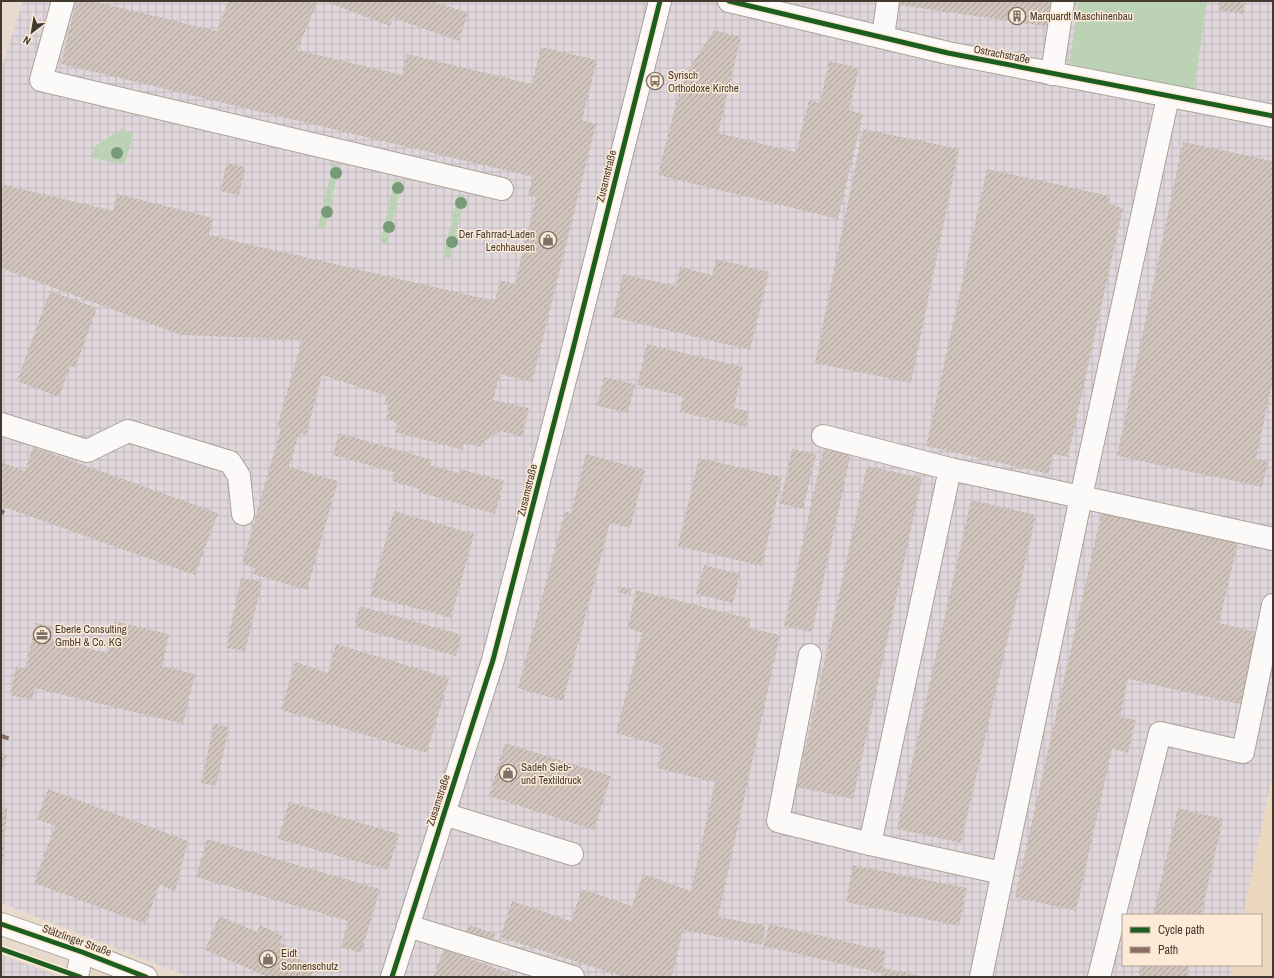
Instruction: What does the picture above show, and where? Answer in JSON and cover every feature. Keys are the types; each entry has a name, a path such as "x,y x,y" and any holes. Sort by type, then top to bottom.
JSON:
{"street":[{"path":"63,1 41,80 502,189"},
{"name":"Zusamstraße","path":"392,977 493,660 660,1"},
{"name":"Ostrachstraße","path":"729,1 948,53 1168,97 1273,116"},
{"path":"883,37 888,1"},
{"path":"1052,74 1063,1"},
{"path":"981,977 1081,497 1168,97"},
{"path":"1,424 87,451 128,432 230,462 239,476 243,514"},
{"path":"823,436 950,469 1273,539"},
{"path":"870,844 950,469"},
{"path":"1099,977 1160,734 1243,752 1273,605"},
{"path":"810,655 778,821 1002,874"},
{"path":"444,814 572,854"},
{"name":"Stätzlinger Straße","path":"1,924 82,952 146,977"},
{"path":"408,926 573,977"},
{"path":"78,977 82,952"}],"shaded area":[{"path":"23,1 1273,1 1273,772 1243,914 1122,914 1122,966 1232,966 1230,977 190,977 1,903 1,70"},
{"path":"1273,773 1273,977 1230,977 1233,966 1262,966 1262,914 1243,914"},
{"path":"1,955 62,977 1,977"}],"green space":[{"path":"1079,1 1207,1 1194,90 1069,64"},
{"path":"121,129 134,133 124,165 93,158 94,147"},
{"path":"333,164 339,166 325,229 318,227"},
{"path":"395,179 402,181 387,244 380,242"},
{"path":"458,194 465,196 450,258 443,257"}],"building":[{"path":"76,1 92,1 217,31 228,1 318,1 297,50 402,75 407,54 532,84 541,47 597,60 582,120 596,124 532,382 500,374 493,400 529,408 522,437 500,431 482,443 481,447 464,443 463,450 395,432 398,423 386,419 389,405 384,404 387,396 322,375 306,435 299,433 289,467 338,481 307,590 253,574 255,568 242,564 281,428 277,427 302,340 181,335 1,268 1,184 113,211 117,194 213,218 209,235 495,301 500,280 515,284 536,197 528,195 533,177 61,64"},
{"path":"324,1 432,1 468,13 459,41 393,18 390,26"},
{"name":"Marquardt Maschinenbau","path":"892,1 1061,1 1057,28 892,4"},
{"path":"1220,1 1245,1 1243,14 1218,10"},
{"path":"714,30 741,37 718,133 796,152 809,100 820,103 829,61 859,68 849,110 863,114 838,219 658,175 682,80"},
{"path":"863,129 959,149 911,383 815,363"},
{"path":"1183,142 1273,161 1273,379 1256,459 1268,462 1262,487 1117,456"},
{"path":"227,163 245,167 239,195 220,191"},
{"path":"987,169 1110,196 1109,204 1123,208 1068,457 1053,454 1049,474 926,446"},
{"path":"716,259 769,272 750,350 613,317 623,274 676,286 680,267 712,275"},
{"path":"50,291 97,308 75,368 70,366 59,397 17,381"},
{"path":"647,344 743,367 734,408 749,411 746,427 680,412 683,396 637,385"},
{"path":"604,377 635,384 628,413 597,406"},
{"path":"339,433 432,460 430,465 459,473 460,469 504,481 495,514 418,492 419,489 392,481 394,472 333,455"},
{"path":"33,447 218,513 195,575 1,506 1,462 25,471"},
{"path":"824,447 851,453 812,632 784,626"},
{"path":"792,449 816,454 803,509 780,504"},
{"path":"586,454 645,470 630,528 610,523 563,701 518,688 565,511 571,513"},
{"path":"699,458 782,477 762,566 678,546"},
{"path":"867,466 922,478 853,799 797,787"},
{"path":"971,500 1036,515 961,843 897,829"},
{"path":"394,511 474,534 451,618 370,596"},
{"path":"1102,511 1238,542 1219,623 1265,634 1248,706 1128,679 1120,717 1136,720 1128,753 1112,749 1076,911 1015,897"},
{"path":"704,565 740,574 733,603 696,594"},
{"path":"241,578 262,582 245,651 226,648"},
{"path":"619,586 632,589 630,595 617,592"},
{"path":"636,590 751,619 749,628 780,635 718,917 765,926 762,945 683,930 672,977 624,977 500,937 512,901 571,921 582,889 632,906 643,874 691,891 715,782 657,768 663,746 616,733 642,633 628,628"},
{"path":"360,606 462,635 456,656 354,627"},
{"path":"114,621 169,634 162,666 195,674 183,724 35,688 32,700 10,695 16,667 25,669 36,623 53,627 50,639 107,653"},
{"path":"336,644 449,678 427,753 281,710 295,662 328,673"},
{"path":"214,724 229,727 216,786 201,783"},
{"path":"505,743 611,776 594,830 489,796"},
{"path":"1,753 7,755 1,773"},
{"path":"48,789 188,841 175,892 160,884 145,924 34,883 55,826 37,819"},
{"path":"289,802 399,834 388,870 278,839"},
{"path":"1,807 7,809 2,868 1,868"},
{"path":"1178,808 1223,819 1201,914 1153,914"},
{"path":"207,839 380,889 361,953 341,947 348,921 196,877"},
{"path":"853,865 967,888 959,926 846,902"},
{"path":"219,916 257,932 260,925 283,936 280,943 299,951 296,958 316,966 311,977 268,977 205,950"},
{"path":"769,924 886,951 882,968 928,977 881,977 881,973 764,946"},
{"path":"468,925 496,934 491,947 464,937"},
{"path":"444,949 519,977 433,977"},
{"path":"1141,966 1189,966 1186,977 1139,977"}],"marked path":[{"path":"1,736 11,739"}],"cycle path":[{"path":"392,977 493,660 660,1"},
{"path":"729,1 948,53 1273,116"},
{"path":"1,924 82,952 146,977"},
{"path":"1,949 80,977"}],"place":[{"name":"Marquardt Maschinenbau","path":"1017,16"},
{"name":"Syrisch Orthodoxe Kirche","path":"655,81"},
{"name":"Der Fahrrad-Laden Lechhausen","path":"548,240"},
{"name":"Eberle Consulting GmbH & Co. KG","path":"42,635"},
{"name":"Sadeh Sieb- und Textildruck","path":"508,773"},
{"name":"Eidt Sonnenschutz","path":"268,959"}]}
